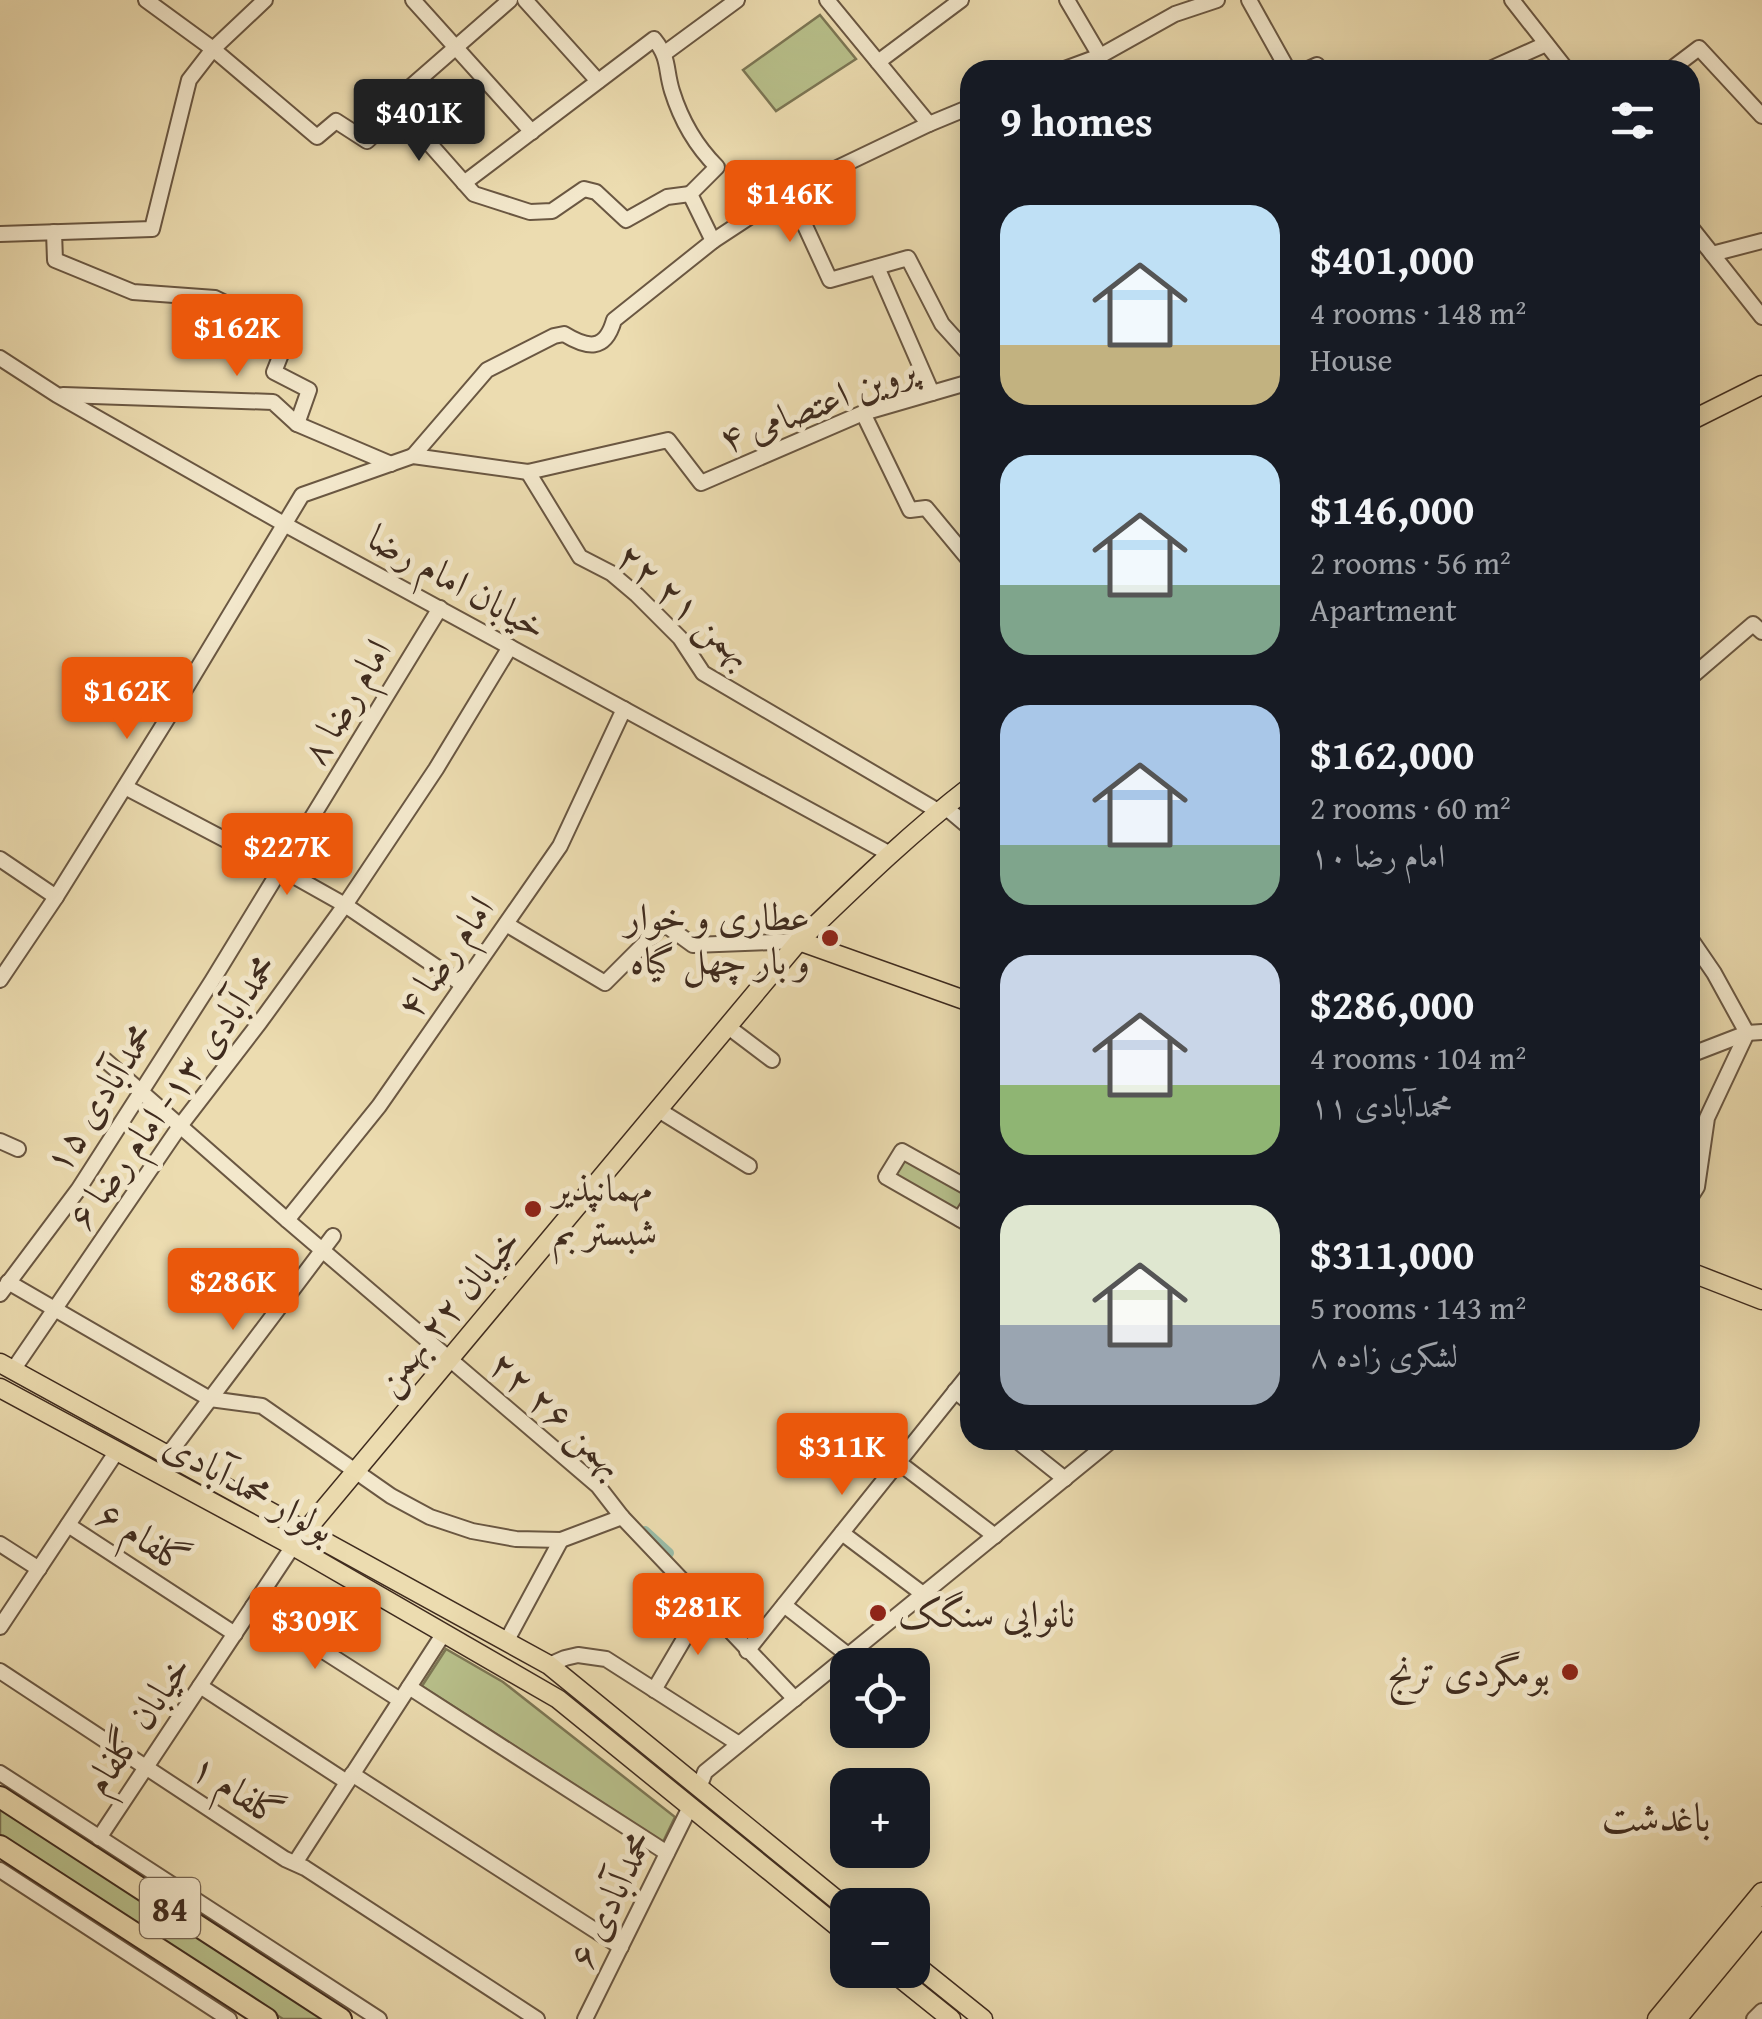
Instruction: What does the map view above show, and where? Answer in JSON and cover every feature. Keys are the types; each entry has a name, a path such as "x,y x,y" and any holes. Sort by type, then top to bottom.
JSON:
{"highway":[{"name":"84","path":"0,1798 341,2019"},
{"name":"84","path":"0,1846 267,2019"}],"main road":[{"path":"1700,417 1759,392"},
{"name":"خیابان ۲۲ بهمن","path":"299,1538 799,940 960,795"},
{"path":"799,940 960,998"},
{"path":"1700,1276 1762,1300"},
{"name":"بولوار محمدآبادی","path":"6,1367 168,1456 444,1633 558,1699 830,1920"},
{"name":"بولوار محمدآبادی","path":"0,1388 117,1451 549,1665 830,1893"},
{"path":"690,1807 700,1788"},
{"path":"1657,2019 1762,1892"},
{"path":"1676,2019 1762,1916"},
{"path":"930,1976 983,2019"},
{"path":"912,1988 950,2019"}],"street":[{"path":"146,0 213,49 317,136 336,121 367,141 394,116 407,90 510,0"},
{"path":"0,234 152,229 189,80 213,49 265,0"},
{"path":"413,0 532,132"},
{"path":"525,0 598,81"},
{"path":"665,53 737,0"},
{"path":"827,0 929,124"},
{"path":"878,62 962,0"},
{"path":"1067,0 1100,56"},
{"path":"1166,0 1175,14"},
{"path":"1089,60 1175,14 1217,0"},
{"path":"1248,0 1282,60"},
{"path":"1512,0 1559,60"},
{"path":"394,116 414,125 464,183 474,194 530,212 552,211 584,189 596,192 626,220 666,197 690,194 717,167 685,124 672,89 665,53 654,39 464,183"},
{"path":"1514,60 1546,44"},
{"path":"1683,60 1699,48 1762,116"},
{"path":"0,980 213,646 302,494 413,456 487,370 554,336 564,334 580,344 602,341 614,320 713,241 790,191 960,112"},
{"path":"790,191 830,280 908,258 942,324 960,343"},
{"path":"690,194 713,241"},
{"path":"54,232 55,260 134,292 215,298 289,334 274,372 309,390 298,424"},
{"path":"1700,240 1762,317"},
{"path":"1712,254 1762,242"},
{"path":"877,267 932,393"},
{"name":"خیابان امام رضا","path":"0,358 57,395 284,524 890,854"},
{"name":"پروین اعتصامی ۴","path":"413,456 528,472 668,440 701,483 863,413 960,385"},
{"path":"57,395 273,402 298,424 390,464"},
{"path":"863,413 910,510 926,508 960,549"},
{"name":"۲۲ بهمن ۲۱","path":"528,472 580,557 611,572 637,595 680,638 703,673 960,821"},
{"name":"امام رضا ۸","path":"212,981 440,608"},
{"path":"1700,669 1753,624 1762,632"},
{"name":"محمدآبادی ۱۳- امام رضا ۶","path":"6,1367 55,1309 180,1126 345,906 436,769 510,646"},
{"name":"امام رضا ۴","path":"286,1220 380,1106 560,846 624,709"},
{"path":"125,787 345,906 463,985"},
{"path":"0,859 56,897"},
{"path":"506,924 605,983 664,924 693,945 799,940"},
{"path":"1700,953 1754,1033"},
{"name":"محمدآبادی ۱۵","path":"4,1288 78,1190 212,981"},
{"path":"728,1026 772,1060"},
{"path":"1700,1052 1754,1033"},
{"path":"1700,1166 1707,1118 1754,1033"},
{"name":"۲۲ بهمن ۲۶","path":"105,1060 598,1486 622,1518 795,1699"},
{"path":"657,1109 749,1166"},
{"path":"1700,1118 1707,1118"},
{"path":"0,1141 18,1150"},
{"path":"960,1183 902,1151 886,1177 960,1219"},
{"path":"168,1456 333,1236"},
{"path":"4,1288 55,1309 210,1399 262,1406 391,1496 430,1516 472,1531 560,1540 622,1518"},
{"path":"748,1651 960,1386"},
{"path":"955,1392 960,1396"},
{"path":"1029,1450 1065,1478"},
{"path":"857,1648 1097,1450"},
{"path":"0,1627 117,1451"},
{"path":"898,1462 995,1536"},
{"name":"گلفام ۶","path":"68,1526 235,1634"},
{"path":"842,1533 923,1594"},
{"name":"خیابان گلفام","path":"100,1838 299,1538"},
{"path":"506,1642 560,1540"},
{"path":"0,1544 39,1569"},
{"path":"654,1690 704,1605"},
{"path":"784,1605 839,1648"},
{"path":"253,1606 405,1693 667,1853"},
{"path":"295,1863 444,1633"},
{"path":"549,1665 566,1658 592,1656 606,1660 739,1744"},
{"path":"700,1788 706,1772 830,1670"},
{"name":"گلفام ۱","path":"0,1671 537,2019"},
{"path":"200,1686 621,1947"},
{"path":"0,1773 378,2019"},
{"name":"محمدآبادی ۶","path":"586,2019 690,1807"},
{"path":"0,1870 229,2019"}],"green space":[{"path":"820,15 856,59 776,111 743,70"},
{"path":"902,1157 960,1189 960,1207 957,1212 891,1176"},
{"path":"446,1649 503,1682 675,1817 663,1842 422,1686"},
{"path":"0,1808 325,2019 283,2019 0,1835"}],"waterway":[{"path":"645,1531 669,1553"}],"place":[{"name":"عطاری و خوار و بار چهل گیاه","path":"830,938"},
{"name":"مهمانپذیر شبستر بم","path":"533,1209"},
{"name":"نانوایی سنگک","path":"878,1613"},
{"name":"بومگردی ترنج","path":"1570,1672"}],"district":[{"name":"باغدشت","path":"1656,1816"}]}
